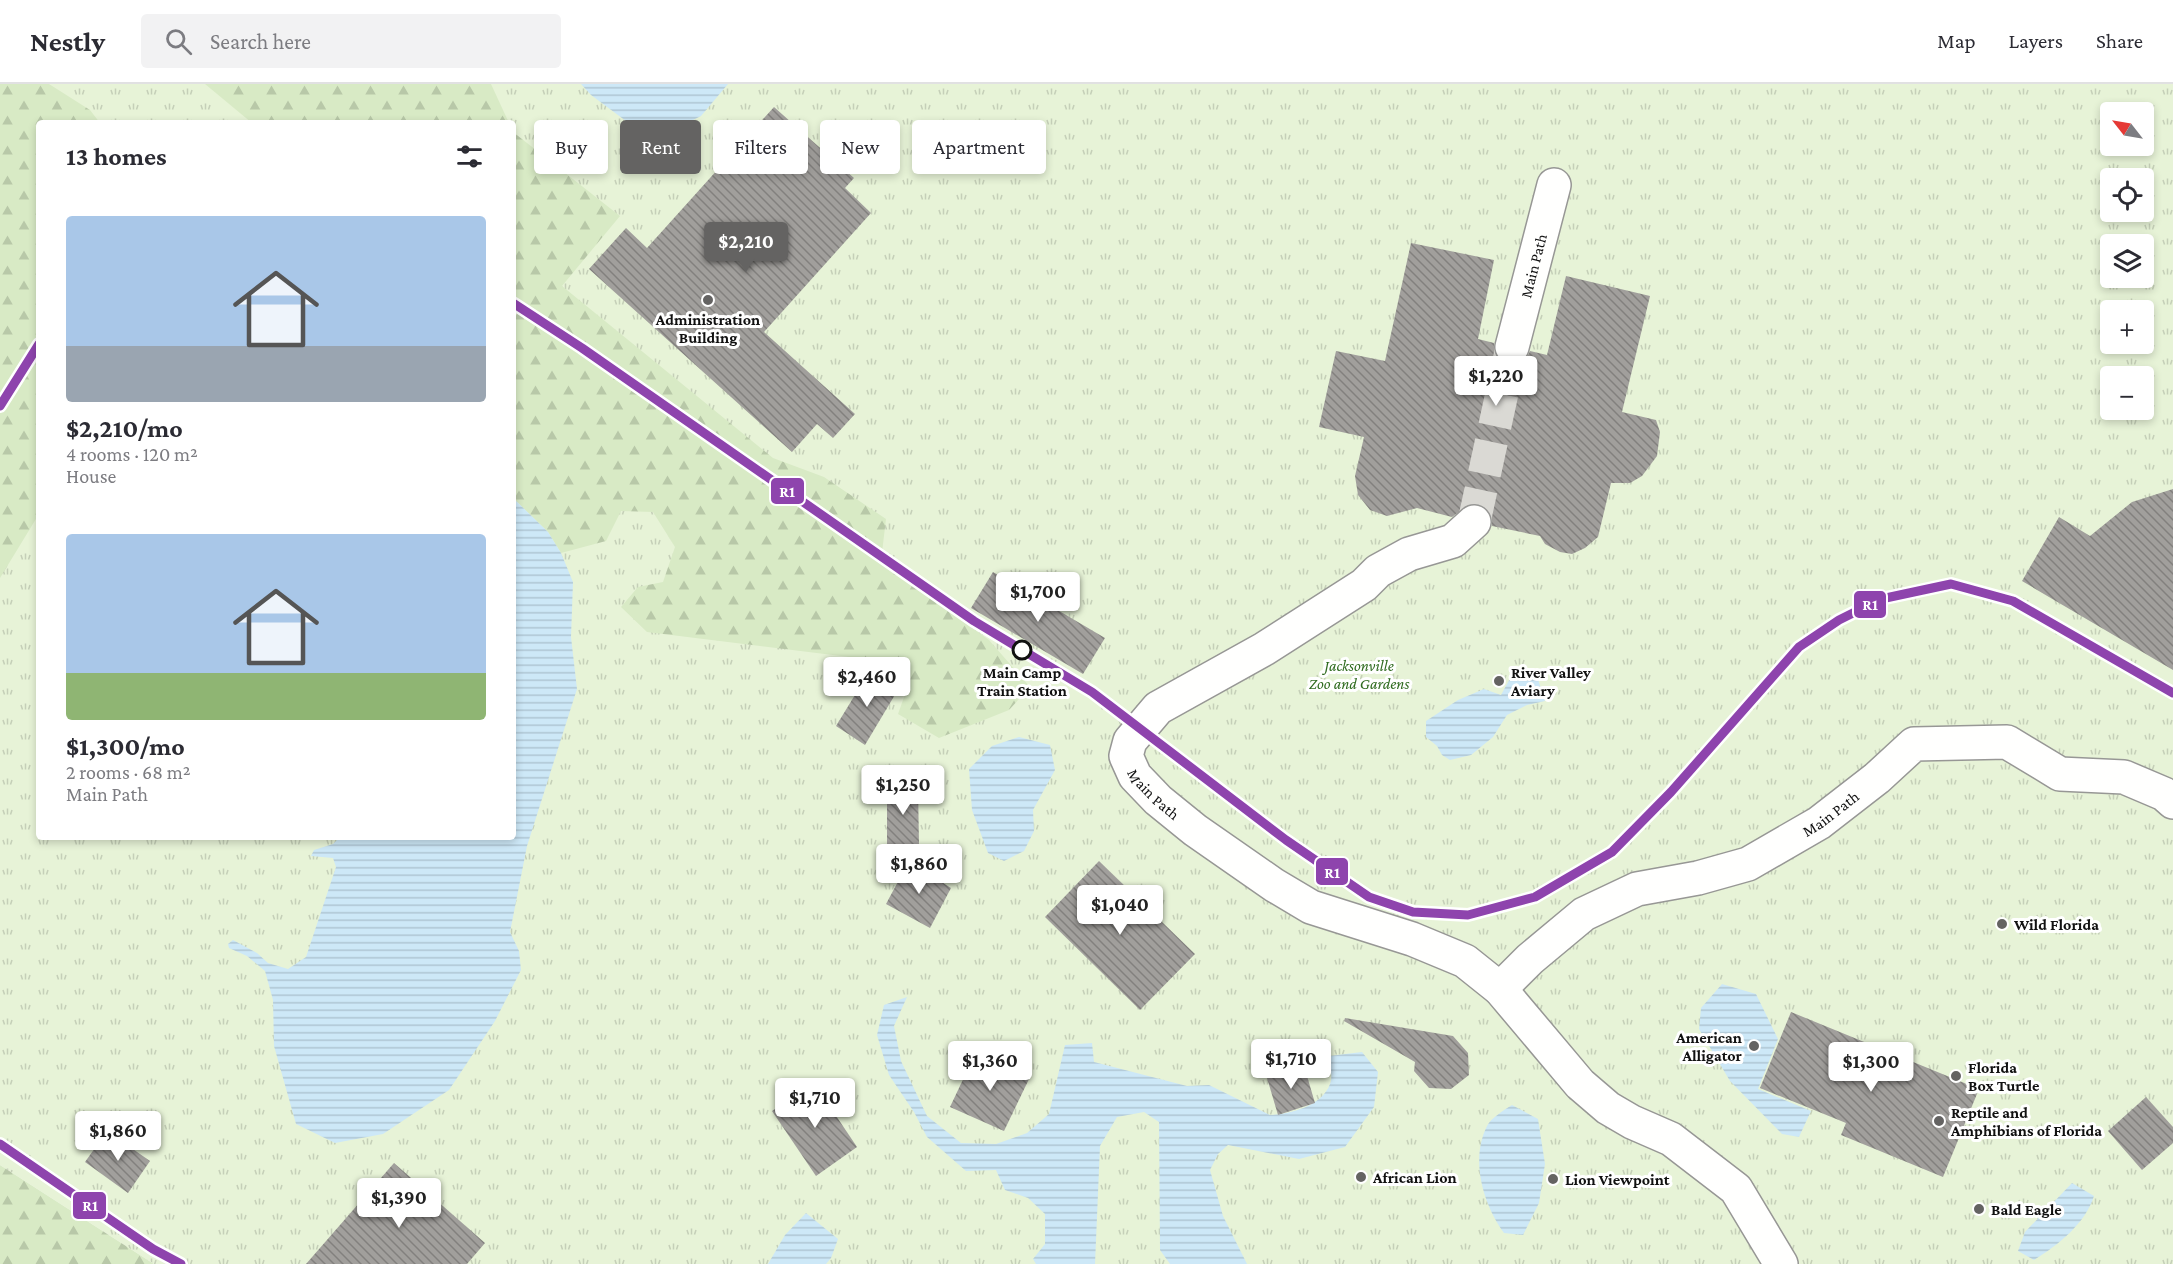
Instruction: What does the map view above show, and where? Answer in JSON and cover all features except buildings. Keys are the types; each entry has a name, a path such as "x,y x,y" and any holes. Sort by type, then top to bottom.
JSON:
{"street":[{"name":"Main Path","path":"1512,347 1554,185"},
{"name":"Main Path","path":"1474,522 1453,541 1409,555 1378,571 1364,585 1264,648 1158,708 1130,741 1126,756 1135,776 1158,800 1195,830 1274,885 1311,907 1412,939 1465,961 1500,989 1580,1084 1608,1108 1632,1122 1671,1139 1736,1190 1781,1264"},
{"name":"Main Path","path":"1500,989 1530,959 1584,914 1637,889 1698,878 1748,864 1819,823 1877,778 1914,744 2007,742 2060,774 2124,777 2164,794 2173,802"}],"green space":[{"name":"Jacksonville Zoo and Gardens","path":"0,84 2173,84 2173,1264 154,1264 0,1165"},
{"path":"0,84 49,84 90,110 98,120 36,120 36,519 0,578"},
{"path":"205,84 491,84 508,120 248,120"},
{"path":"516,134 534,148 534,174 566,174 620,216 562,286 773,458 824,477 886,519 881,561 989,640 1030,687 1009,710 939,738 898,714 909,683 865,659 647,632 621,607 638,587 663,582 675,547 653,512 621,511 606,541 561,553 548,532 516,501"},
{"path":"0,1165 154,1264 0,1264"}],"water":[{"path":"581,84 728,84 701,116 693,120 625,120 591,95"},
{"path":"516,501 548,532 561,553 573,582 571,637 577,689 527,846 510,932 519,951 521,970 495,1021 449,1090 383,1134 335,1143 296,1124 274,1046 273,1000 265,971 247,956 229,948 228,944 233,940 257,953 268,963 288,969 306,957 336,867 333,858 311,856 314,850 333,844 337,840 516,840"},
{"path":"1535,670 1545,701 1527,705 1507,715 1493,737 1471,755 1450,760 1442,755 1437,746 1426,737 1426,721 1458,700 1484,689 1501,695 1513,673"},
{"path":"1019,737 1050,745 1055,770 1033,810 1034,831 1024,851 1004,861 988,853 972,810 969,769 992,746"},
{"path":"1722,984 1756,994 1778,1039 1758,1089 1811,1111 1799,1137 1782,1134 1730,1081 1699,1029 1701,1008"},
{"path":"907,997 894,1026 901,1061 927,1116 961,1143 996,1144 1027,1133 1049,1114 1065,1045 1092,1043 1094,1062 1187,1086 1209,1085 1270,1115 1296,1111 1313,1103 1326,1092 1331,1081 1329,1056 1362,1052 1378,1072 1374,1107 1345,1147 1299,1159 1228,1145 1218,1154 1210,1170 1223,1216 1247,1264 1170,1264 1160,1250 1159,1122 1144,1112 1117,1117 1100,1146 1095,1264 1036,1264 1033,1259 1045,1244 1045,1214 1028,1198 1005,1190 996,1170 966,1171 927,1137 914,1112 889,1075 877,1035 884,1005"},
{"path":"1512,1105 1538,1119 1545,1164 1539,1203 1523,1235 1504,1233 1490,1209 1479,1167 1482,1139 1487,1126"},
{"path":"2072,1183 2094,1196 2077,1225 2061,1241 2034,1260 2018,1251 2025,1232"},
{"path":"806,1213 838,1239 831,1258 826,1264 768,1264 785,1235"}],"tunnel":[{"path":"1474,522 1512,347"}],"transit line":[{"name":"R1","path":"516,305 582,348 974,621 1092,692 1286,840 1369,897 1413,912 1468,915 1535,897 1612,852 1671,792 1799,647 1839,620 1881,599 1951,584 2013,601 2173,693"},
{"name":"R1","path":"0,406 36,349"},
{"name":"R1","path":"0,1144 153,1249 181,1264"}],"place":[{"name":"Administration Building","path":"708,300"},
{"name":"Main Camp Train Station","path":"1022,650"},
{"name":"River Valley Aviary","path":"1499,681"},
{"name":"Wild Florida","path":"2002,924"},
{"name":"American Alligator","path":"1754,1046"},
{"name":"Florida Box Turtle","path":"1956,1076"},
{"name":"Reptile and Amphibians of Florida","path":"1939,1121"},
{"name":"African Lion","path":"1361,1177"},
{"name":"Lion Viewpoint","path":"1553,1179"},
{"name":"Bald Eagle","path":"1979,1209"}]}
